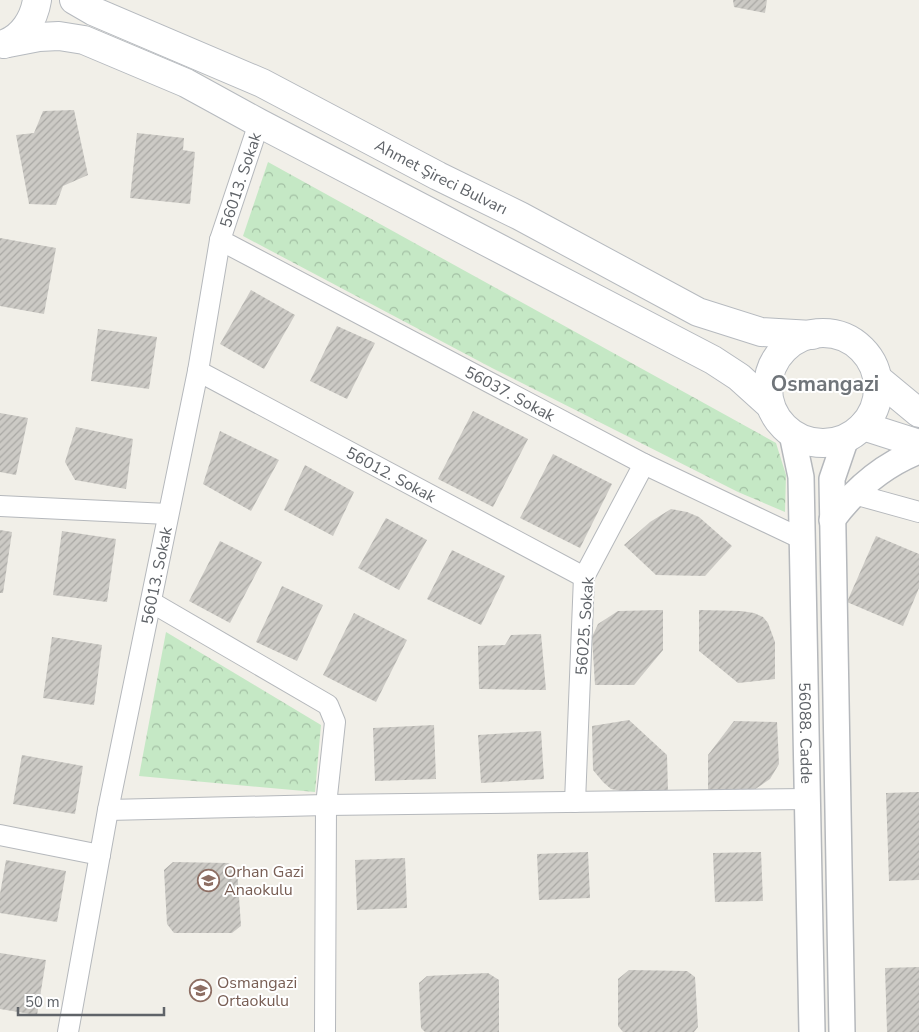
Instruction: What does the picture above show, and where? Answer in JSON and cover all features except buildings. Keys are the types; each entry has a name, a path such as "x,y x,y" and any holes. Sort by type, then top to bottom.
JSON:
{"main road":[{"path":"4,44 24,30 35,12 37,0"},
{"name":"Ahmet Şireci Bulvarı","path":"74,0 93,11 262,83 438,176 520,216 698,312 761,332 812,335"},
{"path":"4,44 39,37 59,36 84,40 186,83 658,333 713,360 739,378 770,405 779,421 792,434 809,442 828,443 854,432 872,414 878,397 878,379 872,362 861,348 847,338 830,334 812,335 795,341 781,352 772,368 768,386 770,405"},
{"path":"878,379 919,413"},
{"path":"854,432 919,444"}],"street":[{"name":"56013. Sokak","path":"68,1032 108,810 198,371 220,240 259,123"},
{"name":"56037. Sokak","path":"220,240 644,464 802,539"},
{"name":"56012. Sokak","path":"198,371 584,577"},
{"name":"56088. Cadde","path":"842,1032 832,479 854,432"},
{"name":"56088. Cadde","path":"792,434 801,477 812,1032"},
{"path":"832,520 868,480 887,466 919,451"},
{"name":"56025. Sokak","path":"575,802 584,577 644,464"},
{"path":"854,494 919,512"},
{"path":"0,506 168,514"},
{"path":"151,602 328,705 335,722 326,805 325,1032"},
{"path":"108,810 326,805 807,799"},
{"path":"0,835 100,855"}],"green space":[{"path":"268,162 776,443 786,475 785,512 738,492 492,368 243,236"},
{"path":"166,632 321,725 315,792 139,776"}],"place":[{"name":"Orhan Gazi Anaokulu","path":"208,880"},
{"name":"Osmangazi Ortaokulu","path":"201,991"}],"district":[{"name":"Osmangazi","path":"825,384"}]}
